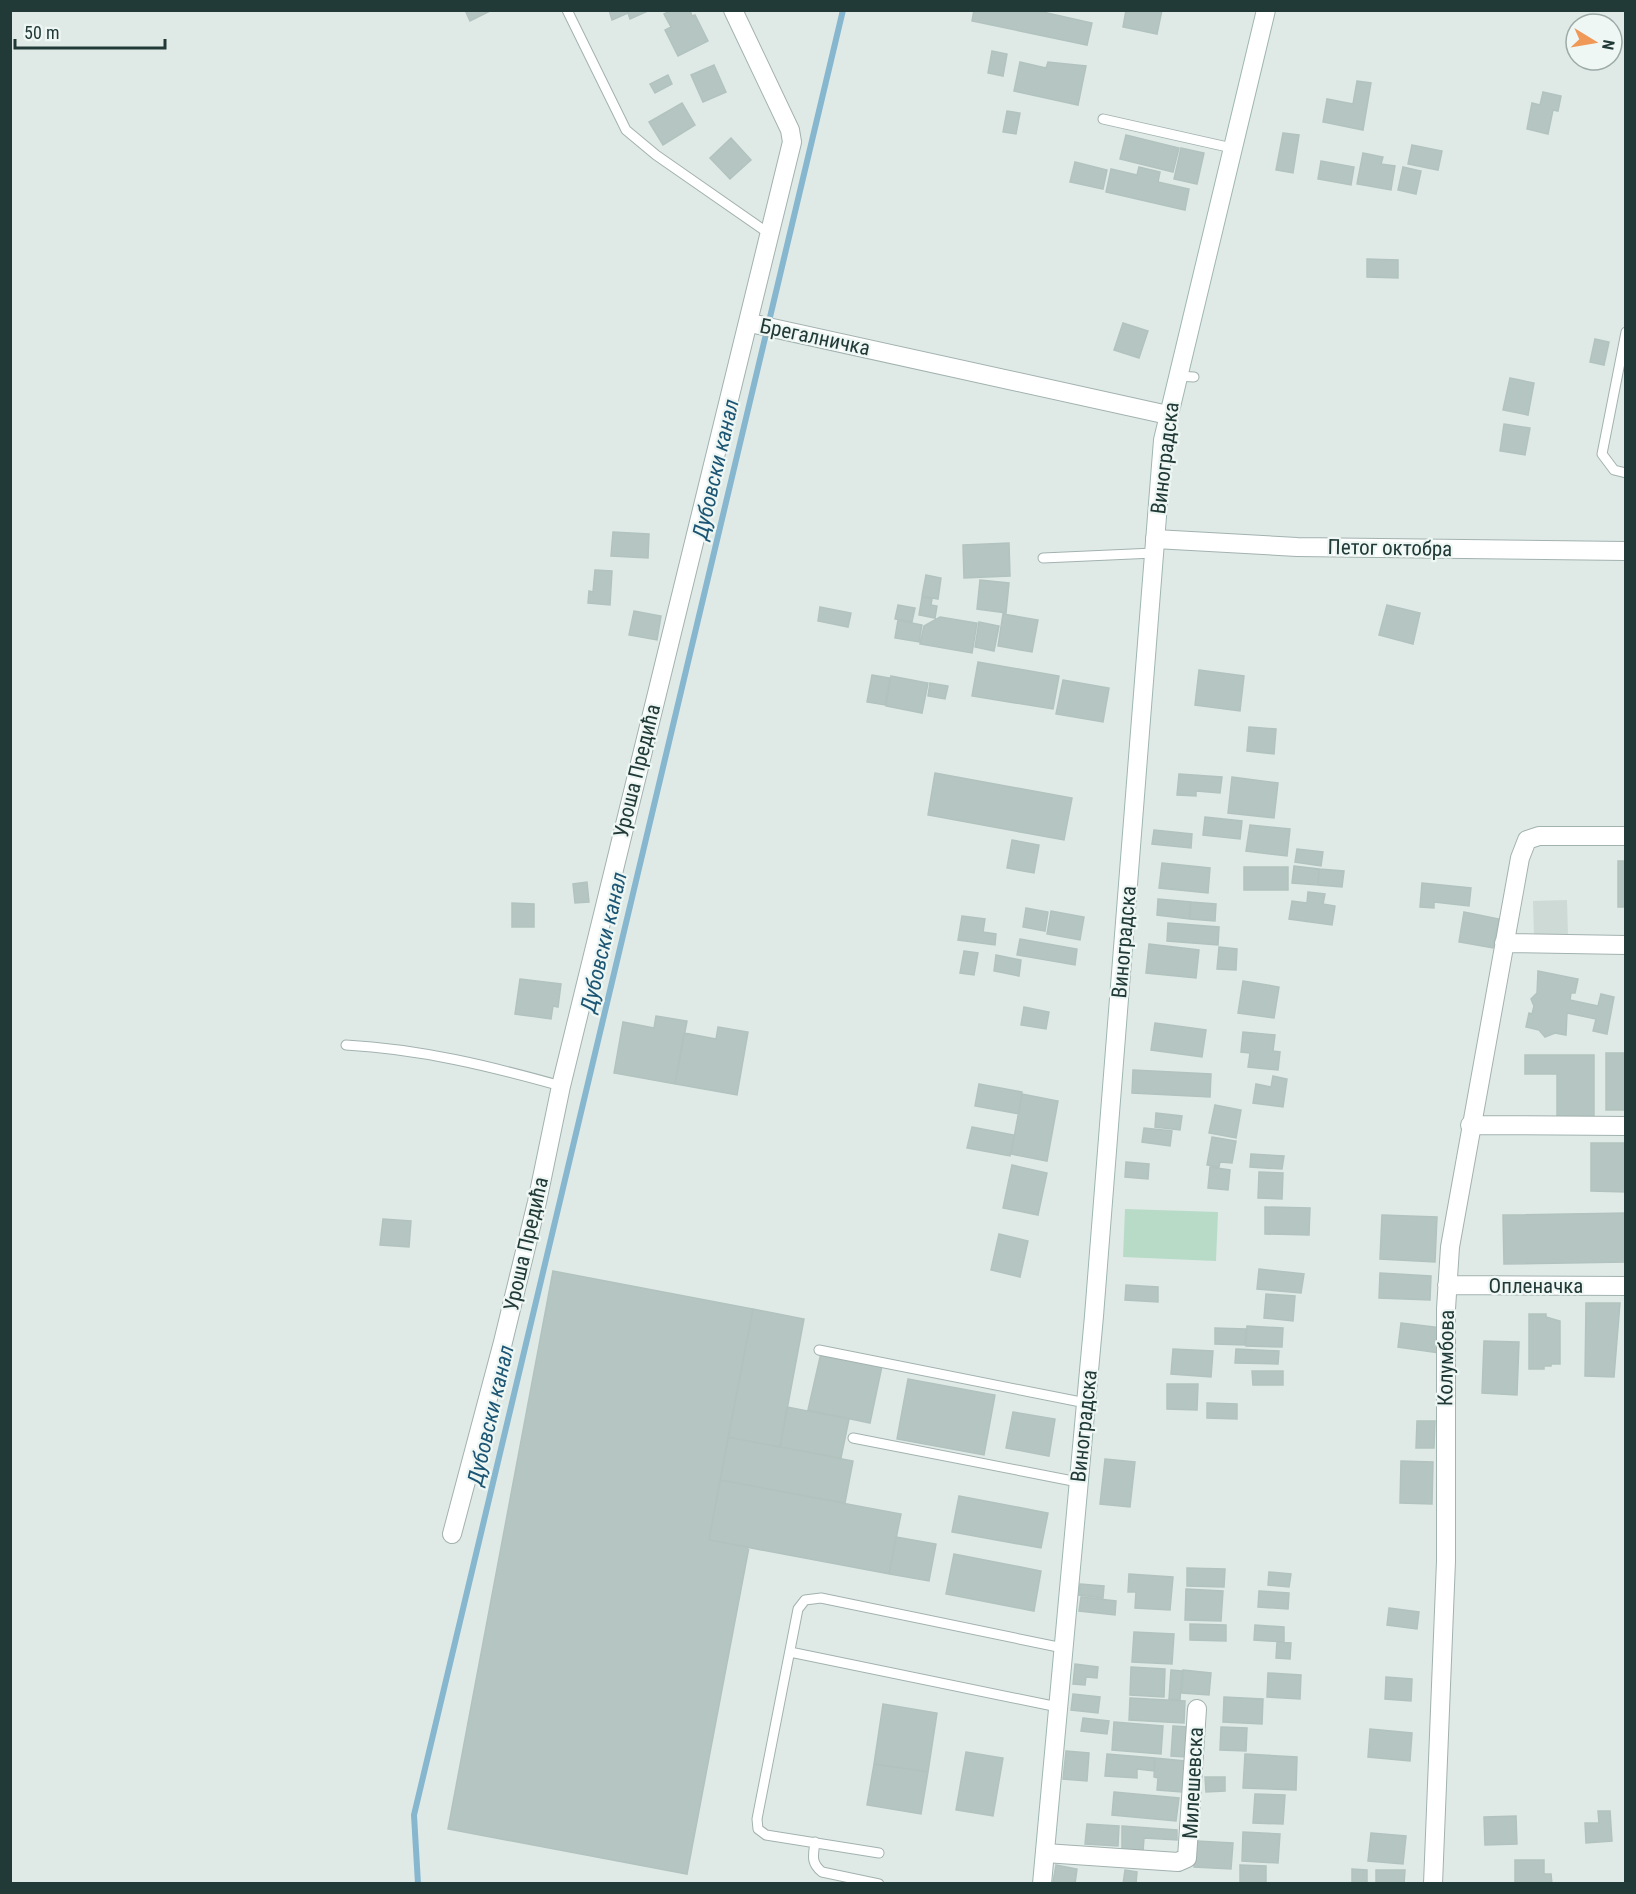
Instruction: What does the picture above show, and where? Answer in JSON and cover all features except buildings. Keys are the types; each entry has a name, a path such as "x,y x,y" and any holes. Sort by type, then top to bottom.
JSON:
{"street":[{"name":"Брегалничка","path":"733,10 792,135 754,324 1168,415"},
{"name":"Виноградска","path":"1042,1884 1086,1403 1163,440 1168,415 1186,376 1232,148 1266,10"},
{"name":"Уроша Предића","path":"452,1534 537,1202 561,1086 644,741 754,324"},
{"name":"Петог октобра","path":"1154,546 1626,551"},
{"name":"Колумбова","path":"1433,1884 1446,1561 1447,1285 1450,1247 1470,1125 1520,858 1527,840 1539,836 1626,836"},
{"path":"1504,943 1626,945"},
{"path":"1470,1125 1626,1126"},
{"name":"Опленачка","path":"1447,1285 1626,1286"},
{"name":"Милешевска","path":"1045,1853 1178,1862 1187,1858 1197,1709"}],"lane":[{"path":"567,10 626,130 656,155 771,235"},
{"path":"1103,119 1232,148"},
{"path":"1626,332 1602,454 1614,470 1626,473"},
{"path":"1043,558 1154,546"},
{"path":"346,1045 393,1048 435,1055 561,1086"},
{"path":"819,1350 1086,1403"},
{"path":"853,1438 1078,1482"},
{"path":"879,1853 766,1835 758,1829 757,1819 798,1609 805,1600 821,1598 1063,1648"},
{"path":"790,1652 1058,1707"},
{"path":"815,1842 812,1858 815,1866 822,1872 879,1884"}],"shaded area":[{"path":"1567,900 1568,936 1534,937 1533,901"}],"green space":[{"path":"1125,1209 1218,1212 1216,1261 1123,1257"}],"waterway":[{"name":"Дубовски канал","path":"418,1884 414,1815 843,10"}]}
